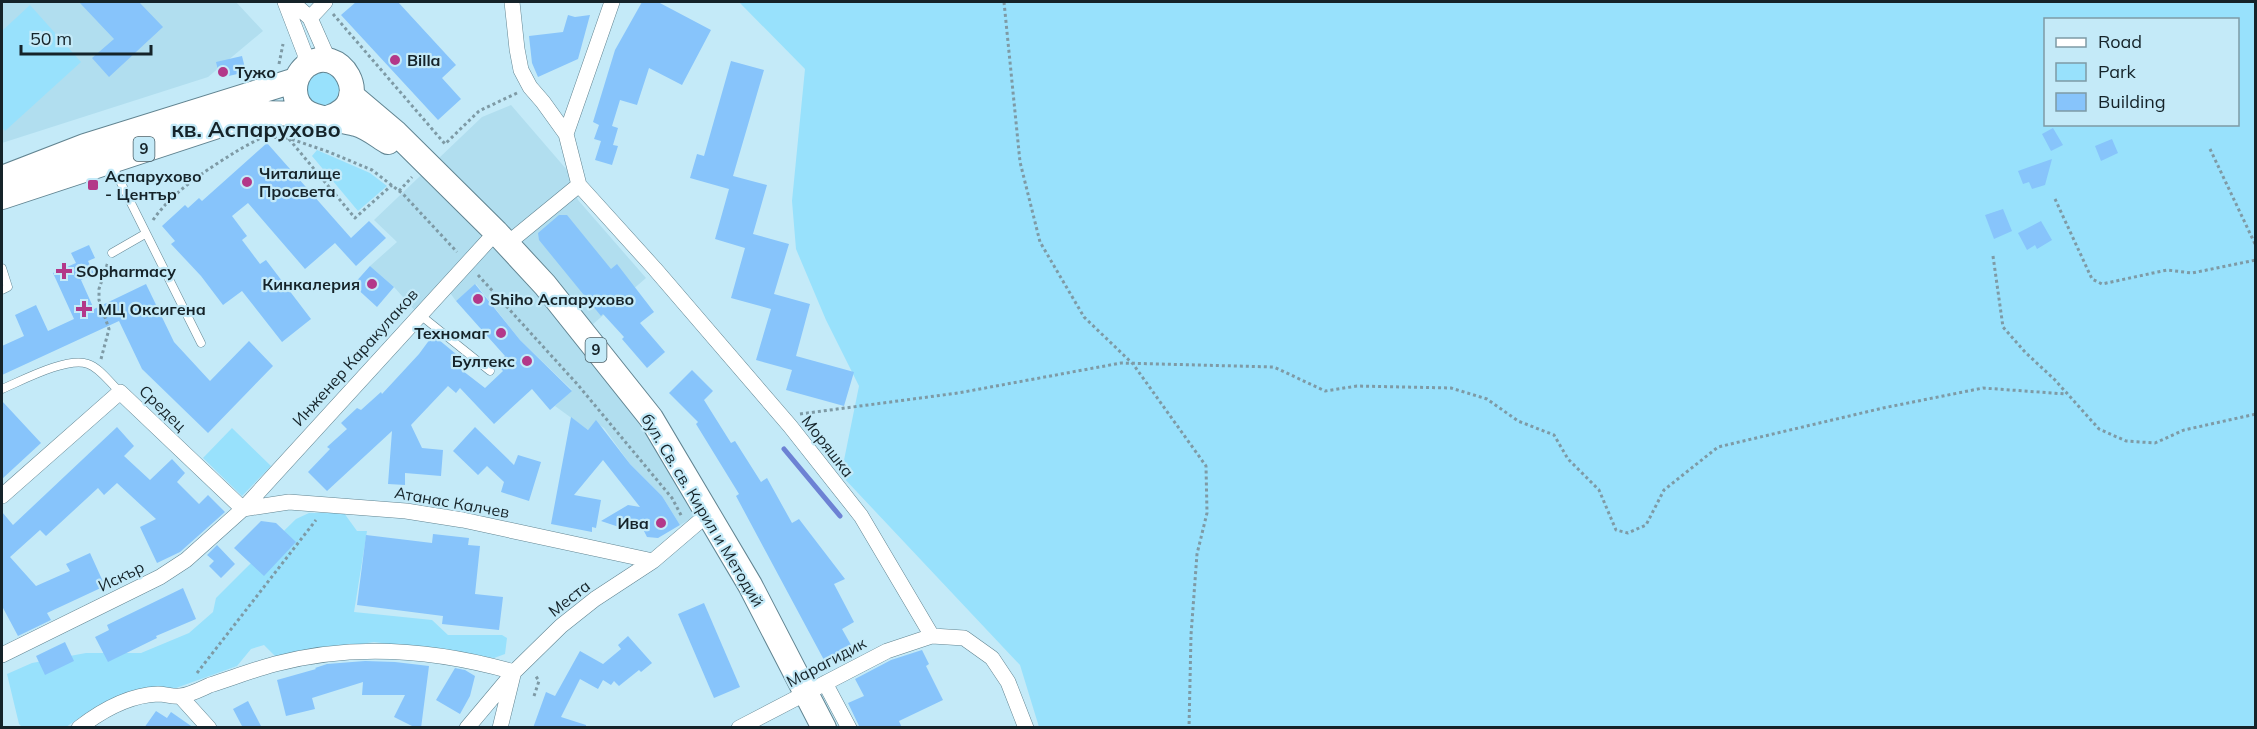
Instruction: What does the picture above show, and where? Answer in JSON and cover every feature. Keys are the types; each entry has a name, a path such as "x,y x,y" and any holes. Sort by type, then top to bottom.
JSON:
{"main road":[{"name":"9","path":"2,178 85,146 301,74 317,62 329,61"},
{"path":"301,74 295,88 298,103 319,116 344,110 351,95 349,76 341,66 329,61"},
{"name":"9","path":"351,95 396,133 465,200"},
{"name":"9","path":"2,197 257,113 319,116 359,124 389,143 465,200"},
{"name":"бул. Св. св. Кирил и Методий","path":"465,200 545,285 651,418 750,585 815,688 824,728"}],"street":[{"path":"285,2 305,54 301,74"},
{"path":"292,2 310,18 329,61"},
{"path":"310,18 324,2"},
{"path":"512,2 521,70 530,87 566,134 579,185"},
{"path":"566,134 612,2"},
{"name":"Инженер Каракулаков","path":"243,509 467,262 579,185"},
{"name":"Моряшка","path":"579,185 782,416 861,516 932,636"},
{"name":"Средец","path":"2,496 120,392 243,509"},
{"name":"Атанас Калчев","path":"243,509 289,502 406,511 463,520 653,561"},
{"name":"Искър","path":"2,655 160,577 186,560 243,509"},
{"name":"Места","path":"467,728 519,667 561,626 595,599 653,561 708,514"},
{"path":"932,636 964,638 992,658 1008,682 1026,728"},
{"name":"Марагидик","path":"739,728 887,651 932,636"},
{"path":"79,728 98,713 132,699 157,694 180,696 277,664 369,651 422,653 519,667 500,728"},
{"path":"815,688 849,728"},
{"path":"180,696 202,725"}],"lane":[{"path":"110,160 201,343"},
{"path":"112,253 145,234"},
{"path":"2,268 9,287 2,290"},
{"path":"418,314 490,371"},
{"path":"2,389 64,364 86,363 95,368 120,392"}],"path":[{"path":"324,2 445,144 479,111 530,87"},
{"path":"1004,2 1020,162 1040,242 1084,317 1133,364 1206,466 1207,513 1197,554 1195,577 1189,728"},
{"path":"274,69 279,65 283,53 283,40 292,25"},
{"path":"257,113 262,137"},
{"path":"145,234 161,208 183,189 231,155 262,137 288,138 372,170 399,191 467,262 578,385 672,498 689,531"},
{"path":"288,138 355,218 392,185"},
{"path":"2210,149 2256,246"},
{"path":"399,191 420,168"},
{"path":"2055,199 2092,279 2102,284 2167,270 2192,273 2256,260"},
{"path":"95,368 102,359 109,329 99,300 99,289 112,253"},
{"path":"1993,256 2003,327 2099,429 2126,441 2155,443 2184,430 2256,414"},
{"path":"782,416 958,393 1121,363 1274,367 1324,391 1357,386 1451,387 1487,399 1518,421 1554,435 1568,459 1599,490 1616,530 1628,533 1646,525 1664,490 1718,447 1883,408 1983,388 2066,394"},
{"path":"202,667 248,604 303,537"},
{"path":"519,667 539,681 534,696"}],"shaded area":[{"path":"2,2 236,2 263,31 208,77 2,143"},
{"path":"511,105 567,170 578,200 646,278 577,338 647,424 700,513 680,525 662,496 630,464 604,428 595,422 588,430 555,406 572,390 520,340 476,284 456,301 445,286 418,314 394,287 370,266 397,242 374,220 482,117"}],"green space":[{"path":"739,2 2255,2 2255,727 1039,727 1020,665 841,475 859,386 826,320 796,249 792,201 805,69"},
{"path":"30,5 81,62 5,131 2,127 2,31"},
{"path":"323,73 335,77 339,89 335,101 323,105 311,101 307,89 311,77"},
{"path":"317,150 370,173 387,186 358,211 312,156"},
{"path":"232,428 271,466 242,496 203,458"},
{"path":"309,513 344,513 357,531 367,531 354,612 432,620 448,635 502,635 507,638 505,654 494,658 374,642 276,657 264,645 251,649 237,666 176,688 154,688 122,696 94,708 66,727 22,727 19,724 7,674 32,663 86,653 141,653 189,633 213,612 216,598 244,570 296,519"}],"building":[{"path":"79,2 139,2 163,27 109,77 92,58 114,39"},
{"path":"356,2 398,2 456,65 442,78 461,99 438,120 341,15"},
{"path":"642,2 658,2 711,30 682,85 649,68 637,105 620,100 612,126 618,128 613,145 618,146 612,165 595,160 601,141 594,139 599,125 593,122 615,50"},
{"path":"568,15 575,17 590,15 578,59 538,77 532,63 529,36 563,32"},
{"path":"242,56 246,72 220,78 216,62"},
{"path":"731,61 764,70 733,176 767,185 753,234 789,244 774,294 810,304 796,356 854,372 844,406 786,390 792,370 756,360 771,309 731,298 745,248 715,239 729,189 690,178 697,154 704,156"},
{"path":"2053,128 2063,145 2051,151 2042,134"},
{"path":"2112,139 2118,153 2101,161 2095,146"},
{"path":"267,143 351,238 369,221 386,238 356,266 335,243 305,269 248,203 232,216 247,236 242,240 260,264 266,260 311,319 282,342 242,291 223,305 201,276 171,244 175,241 162,226 185,205 188,208 199,198 202,201"},
{"path":"2052,159 2045,185 2032,189 2029,182 2023,184 2018,171"},
{"path":"2003,209 2012,231 1994,239 1985,215"},
{"path":"559,215 567,215 611,269 617,264 654,312 640,323 665,352 647,368 622,339 624,337 603,314 601,316 539,240 538,233"},
{"path":"2041,221 2052,240 2037,249 2035,245 2027,250 2018,233"},
{"path":"89,245 95,258 88,261 94,274 81,280 94,309 146,284 174,342 210,381 249,341 273,366 208,433 142,369 119,321 2,375 2,346 24,336 15,315 36,305 48,331 74,319 53,273 76,263 71,253"},
{"path":"370,266 394,287 377,307 353,285"},
{"path":"475,284 520,340 572,391 550,410 532,389 494,424 460,388 456,393 448,386 411,425 422,448 443,450 441,476 405,473 405,485 388,484 392,431 327,491 308,472 330,449 327,447 347,429 341,423 357,408 361,410 381,392 382,394 419,354 433,335 456,354 450,361 485,388 503,371 496,363 505,356 456,301"},
{"path":"692,370 713,391 704,400 731,443 735,441 761,482 767,478 792,523 799,519 845,579 834,584 854,622 842,629 851,645 824,660 736,496 739,494 696,424 698,422 669,393"},
{"path":"2,401 41,443 2,479"},
{"path":"571,417 588,430 596,420 630,464 662,496 680,525 658,538 647,537 640,523 625,529 601,521 628,505 640,507 603,460 574,495 601,500 596,528 592,527 592,532 551,524"},
{"path":"117,427 134,446 124,456 150,480 172,459 185,473 177,482 199,504 208,495 225,512 180,552 157,563 140,527 156,519 117,483 104,495 98,488 46,536 40,530 10,557 36,586 70,571 66,564 90,553 105,586 47,613 51,620 18,636 2,606 2,512 13,525"},
{"path":"475,427 514,465 518,455 541,462 529,501 501,492 504,482 487,466 478,475 453,451"},
{"path":"261,521 276,523 296,542 264,576 234,548"},
{"path":"433,534 469,538 468,545 480,546 475,594 503,597 499,630 442,624 443,616 357,605 366,535 432,543"},
{"path":"217,545 235,564 221,578 209,566 214,561 207,555"},
{"path":"183,588 196,619 156,636 157,638 108,662 95,637 109,630 107,625"},
{"path":"704,603 740,687 714,698 678,614"},
{"path":"628,636 652,663 619,686 614,681 611,685 603,680 598,689 580,679 561,717 586,725 586,728 533,728 546,692 555,696 580,651 603,664 621,649 618,645"},
{"path":"65,642 74,661 45,675 36,656"},
{"path":"922,650 929,664 926,666 943,700 899,721 902,728 860,728 848,703 864,696 855,679 891,660"},
{"path":"365,661 429,666 421,728 416,728 394,717 405,695 362,695 363,682 312,698 315,709 286,716 277,680 327,664"},
{"path":"455,668 465,670 475,676 470,696 460,714 436,700"},
{"path":"248,701 262,728 243,728 233,709"},
{"path":"156,711 167,718 171,712 194,728 144,728"}],"waterway":[{"path":"784,449 840,516"}],"place":[{"name":"Billa","path":"395,60"},
{"name":"Тужо","path":"223,72"},
{"name":"Читалище Просвета","path":"247,182"},
{"name":"Аспарухово - Център","path":"93,185"},
{"name":"SOpharmacy","path":"64,271"},
{"name":"Кинкалерия","path":"372,284"},
{"name":"Shiho Аспарухово","path":"478,299"},
{"name":"МЦ Оксигена","path":"84,309"},
{"name":"Техномаг","path":"501,333"},
{"name":"Бултекс","path":"527,361"},
{"name":"Ива","path":"661,523"}],"district":[{"name":"кв. Аспарухово","path":"256,129"}]}
